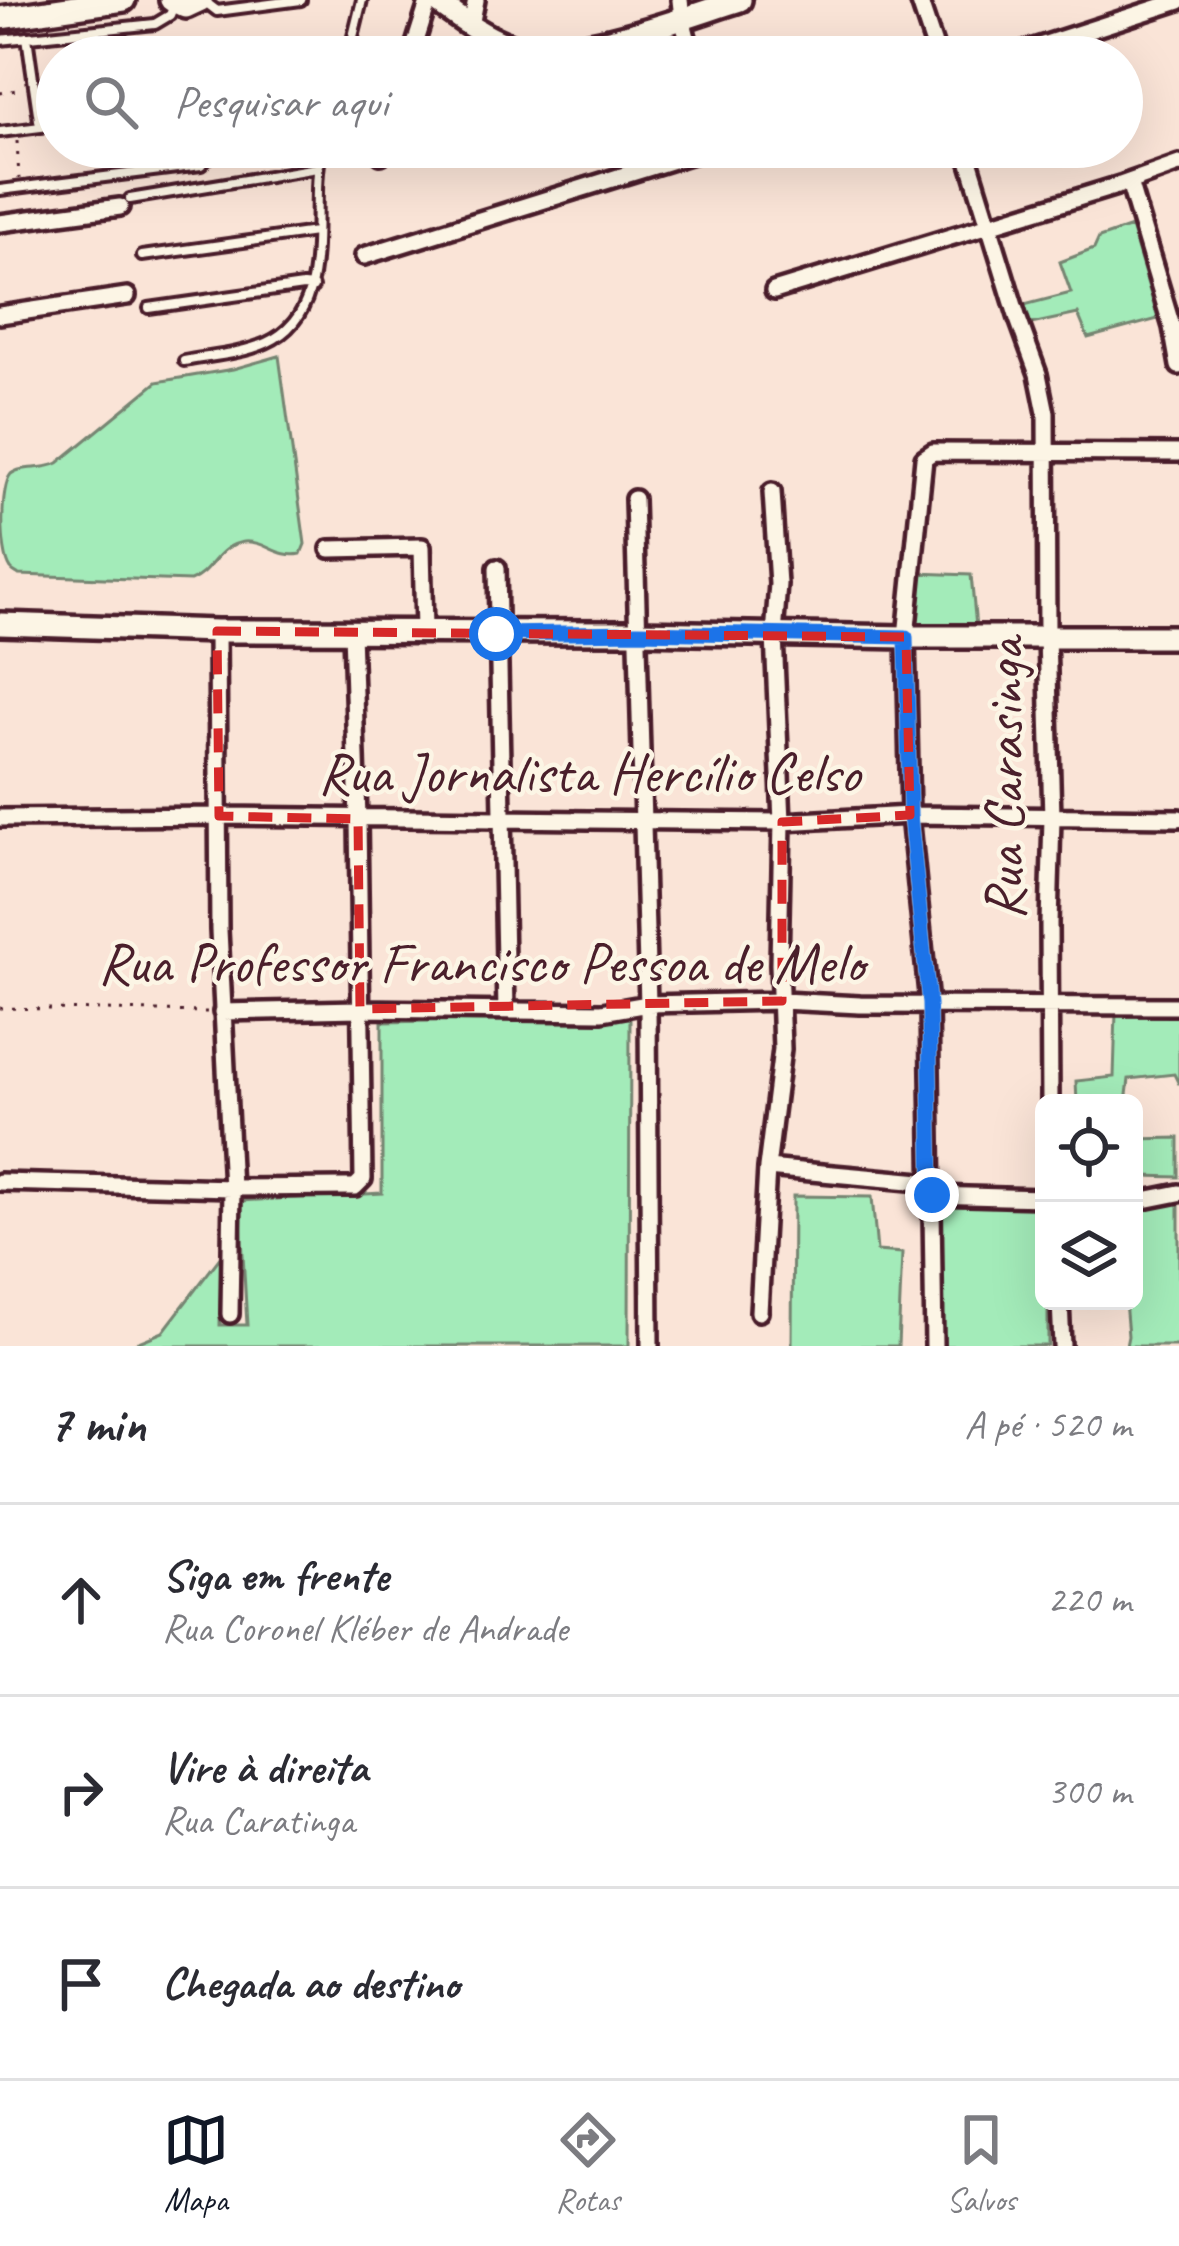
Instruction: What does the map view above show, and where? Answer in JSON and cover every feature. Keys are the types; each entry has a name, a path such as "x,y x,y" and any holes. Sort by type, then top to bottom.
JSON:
{"main road":[{"path":"0,18 52,5 124,0"},
{"path":"173,2 186,7 202,0"},
{"path":"431,0 490,36"},
{"path":"613,36 681,9 740,0"},
{"path":"0,624 217,631 1179,637"}],"street":[{"path":"418,36 431,0"},
{"path":"471,26 476,0"},
{"path":"919,0 931,36"},
{"path":"1071,36 1179,1"},
{"path":"774,290 1179,164"},
{"path":"364,256 647,168"},
{"name":"Rua Carasinga","path":"972,168 1038,374 1046,413 1052,818 1050,1094"},
{"path":"1129,182 1179,366"},
{"path":"0,223 125,203"},
{"path":"0,315 127,296"},
{"path":"934,1346 929,1004 910,815 906,637 924,458 933,452 1179,453"},
{"path":"760,1312 782,1001 778,964 782,822 774,635 778,584 772,492"},
{"path":"634,499 648,1004 650,1346"},
{"path":"331,549 422,547 424,631"},
{"path":"497,568 506,1011"},
{"path":"217,631 222,1012 232,1188 230,1314"},
{"path":"0,1182 356,1187 363,1179 352,632"},
{"name":"Rua Jornalista Hercílio Celso","path":"0,818 782,822 910,815 1179,818"},
{"name":"Rua Professor Francisco Pessoa de Melo","path":"222,1012 602,1012 648,1004 782,1001 1179,1006"},
{"path":"767,1168 1035,1197"},
{"path":"1143,1199 1179,1193"},
{"path":"1060,1310 1062,1346"}],"lane":[{"path":"202,0 217,11 301,0"},
{"path":"353,36 362,0"},
{"path":"37,36 155,24 170,15 173,2"},
{"path":"0,40 36,36"},
{"path":"27,37 36,101"},
{"path":"0,132 36,128"},
{"path":"0,190 175,168"},
{"path":"125,203 317,168 313,287 305,307 287,331 264,344 184,361"},
{"path":"142,256 315,232"},
{"path":"149,308 313,287"}],"path":[{"path":"0,93 34,88"},
{"path":"16,130 19,187"},
{"path":"105,168 106,176"},
{"name":"Rua Professor Francisco Pessoa de Melo","path":"0,1007 222,1012"}],"highlighted area":[{"path":"217,631 906,637 910,815 782,822 782,1001 360,1009 358,819 219,816"}],"green space":[{"path":"1131,227 1158,319 1088,338 1078,314 1027,325 1024,305 1071,293 1060,262 1094,249 1099,238"},
{"path":"279,356 305,544 301,554 285,554 252,542 235,544 190,581 19,575 11,569 3,520 11,474 58,463 157,382"},
{"path":"916,573 971,575 976,627 912,627"},
{"path":"1116,1012 1179,1013 1179,1084 1174,1074 1129,1079 1127,1094 1077,1094 1076,1081 1114,1077"},
{"path":"630,1017 629,1346 129,1346 163,1332 221,1256 220,1325 247,1325 240,1201 382,1193 382,1022"},
{"path":"1179,1138 1179,1177 1143,1176 1143,1139"},
{"path":"793,1196 872,1197 877,1251 902,1253 898,1346 792,1346"},
{"path":"938,1200 1035,1202 1035,1310 1048,1310 1048,1346 943,1346"},
{"path":"1179,1201 1179,1346 1126,1346 1126,1310 1143,1310 1143,1204"}],"route":[{"path":"496,634 906,637 910,815 929,1004 932,1195"}]}
